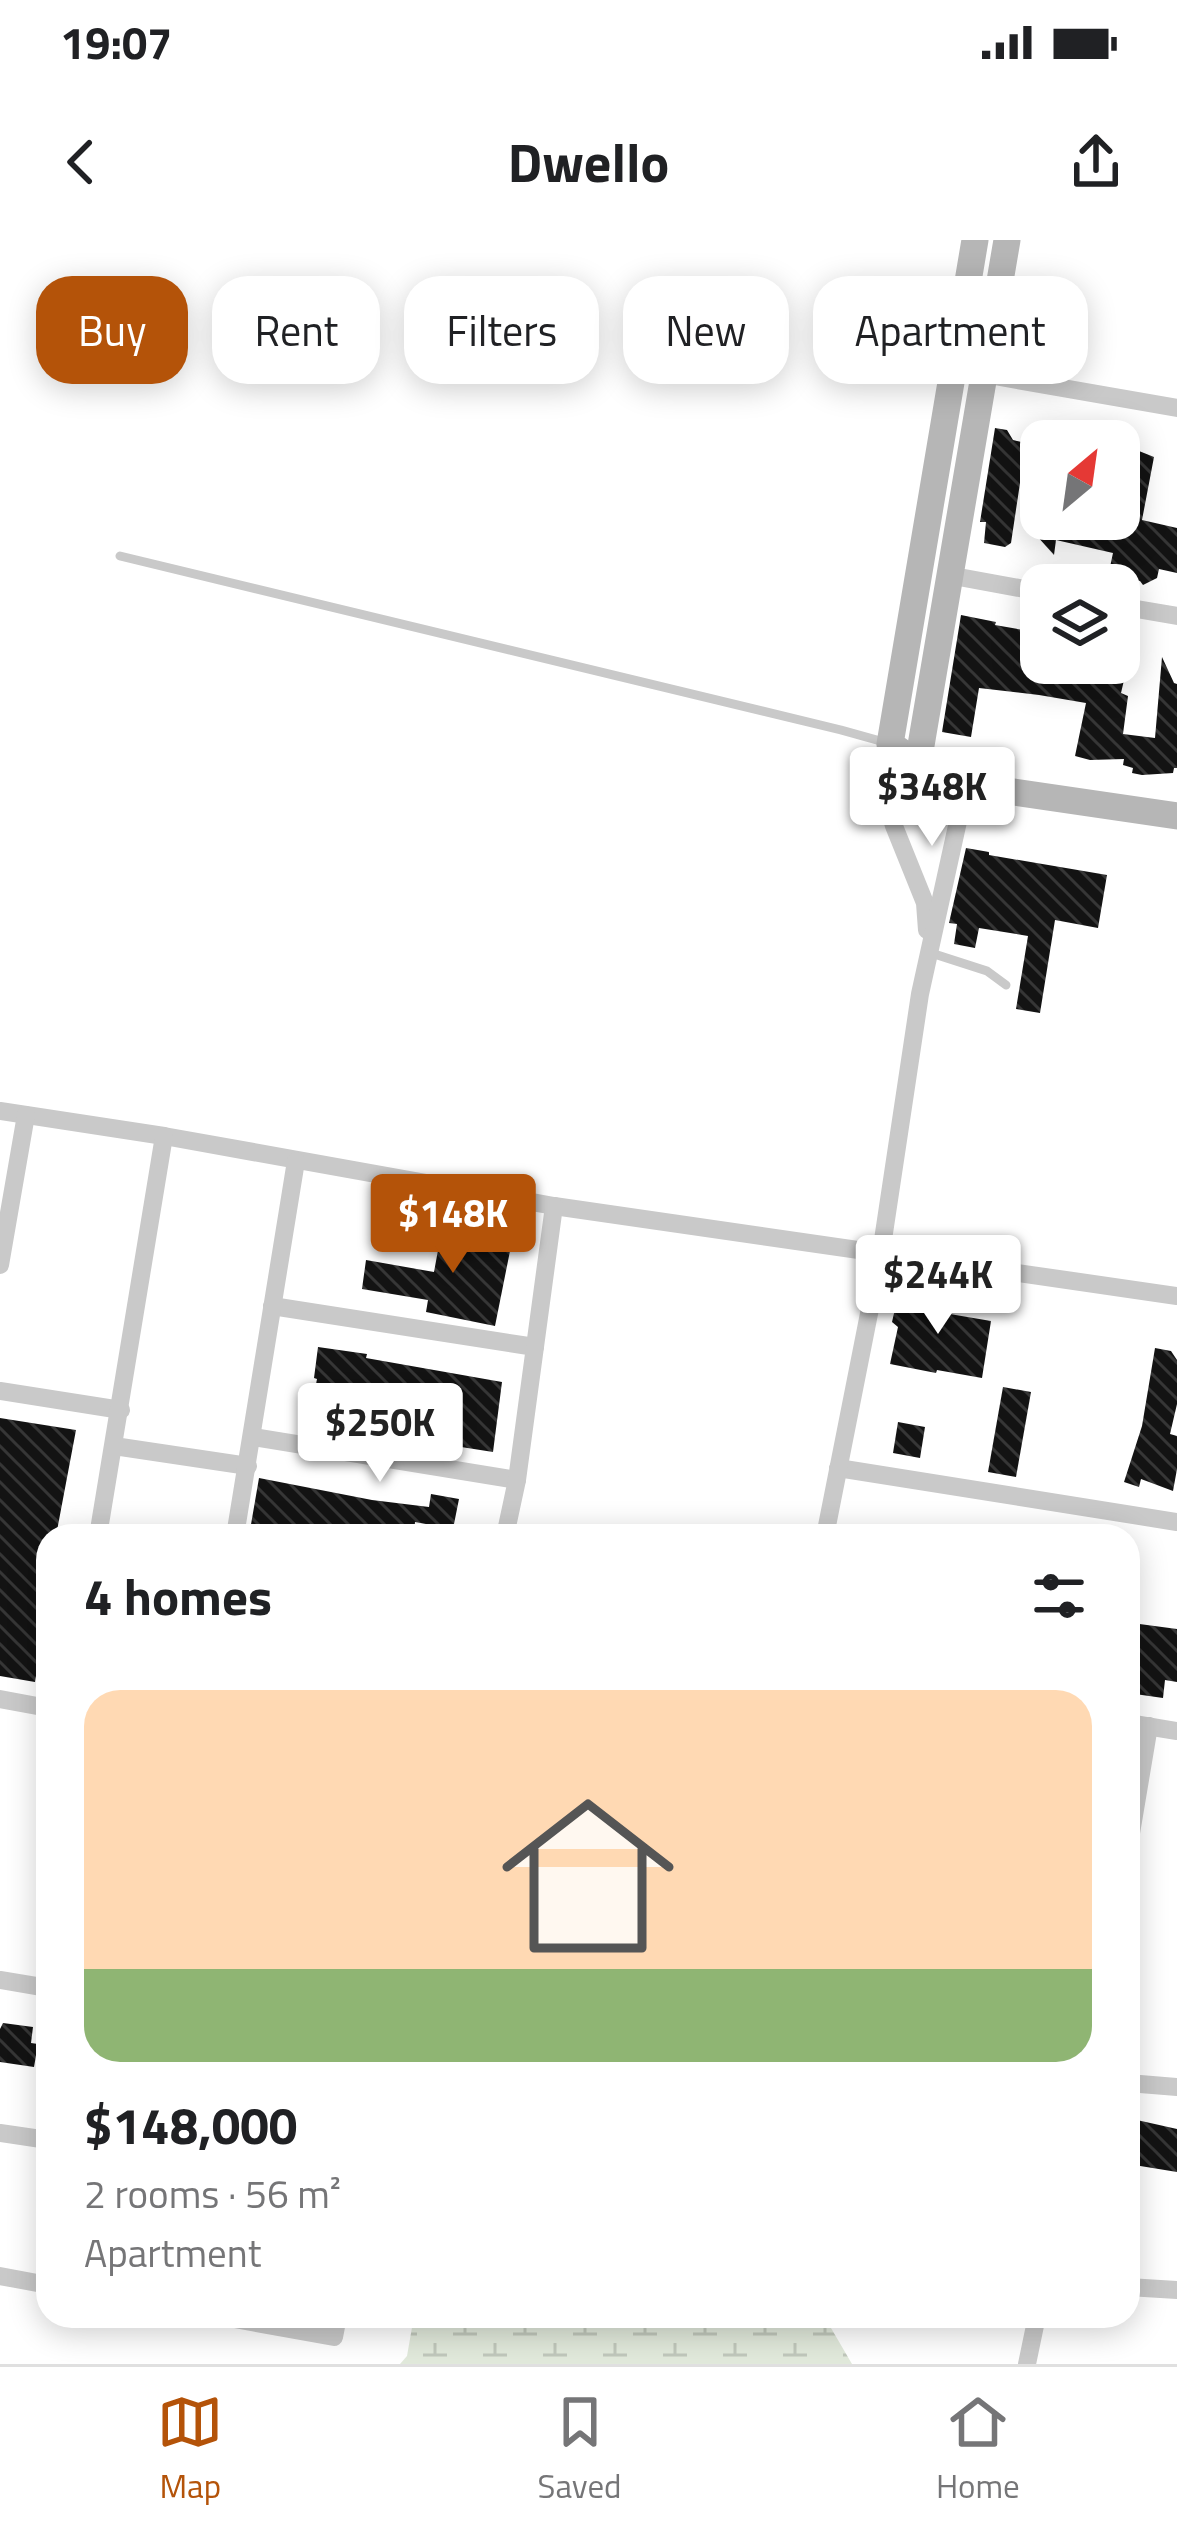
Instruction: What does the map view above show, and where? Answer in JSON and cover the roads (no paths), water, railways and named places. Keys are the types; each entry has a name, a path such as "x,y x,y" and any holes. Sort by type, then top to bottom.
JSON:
{"street":[{"path":"928,952 925,903 885,796 975,240"},
{"path":"1001,276 1007,240"},
{"path":"918,763 981,384"},
{"path":"1040,384 1177,408"},
{"path":"948,575 1020,588"},
{"path":"1140,610 1177,616"},
{"path":"890,745 933,774 966,785 1177,815"},
{"path":"827,1524 881,1252 928,952 966,785"},
{"path":"0,1111 554,1206 1177,1296"},
{"path":"1,1258 26,1115"},
{"path":"100,1524 164,1136"},
{"path":"238,1524 296,1161"},
{"path":"508,1524 554,1206"},
{"path":"272,1306 535,1347"},
{"path":"0,1391 121,1410"},
{"path":"253,1437 517,1480"},
{"path":"114,1446 248,1466"},
{"path":"838,1468 1177,1522"},
{"path":"0,1700 36,1706"},
{"path":"1140,1725 1177,1731"},
{"path":"1140,1780 1149,1726"},
{"path":"0,1981 36,1986"},
{"path":"1140,2084 1177,2087"},
{"path":"0,2133 36,2138"},
{"path":"0,2276 36,2283"},
{"path":"1140,2288 1177,2290"},
{"path":"284,2328 334,2337 336,2328"},
{"path":"1027,2364 1034,2328"}],"lane":[{"path":"120,556 890,745"},
{"path":"928,952 987,971 1006,985"}]}
